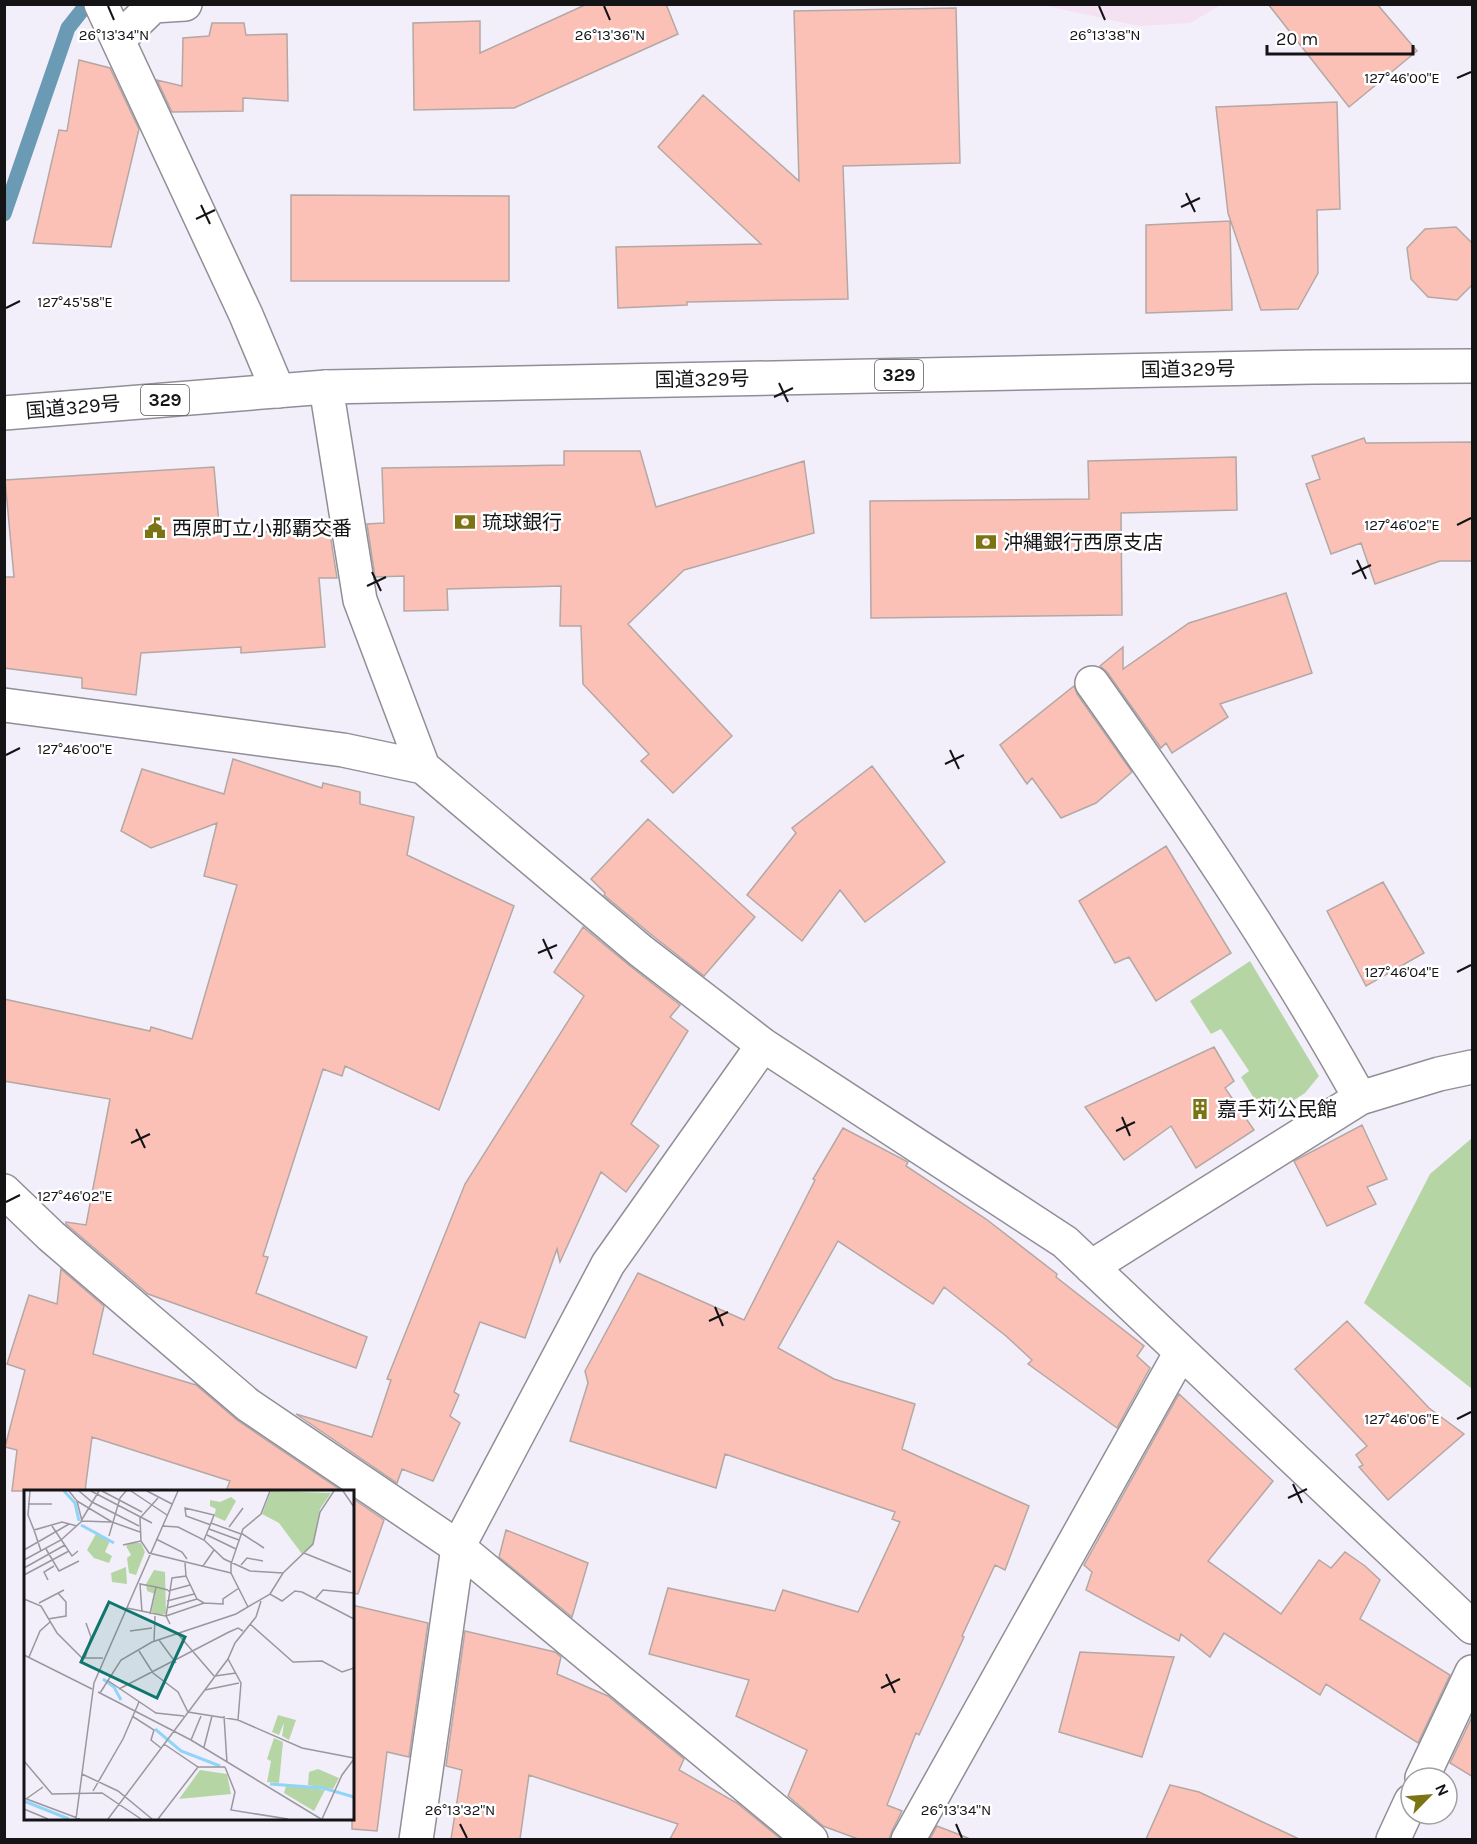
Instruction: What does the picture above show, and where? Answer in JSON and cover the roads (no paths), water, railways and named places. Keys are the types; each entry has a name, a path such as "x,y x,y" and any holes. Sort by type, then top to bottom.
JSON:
{"main road":[{"path":"185,4 153,6 110,23 246,315 278,391"},
{"name":"国道329号","path":"4,412 326,387 1313,367 1473,366"},
{"path":"326,387 360,600 423,767"},
{"path":"1092,683 1153,769 1249,915 1360,1098"},
{"path":"4,705 343,750 423,767 641,951 764,1045 1065,1242 1473,1627"},
{"path":"416,1839 458,1547 608,1263 764,1045"},
{"path":"1091,1267 1360,1098 1439,1074 1473,1067"},
{"path":"4,1191 51,1236 249,1405 458,1547 810,1839"},
{"path":"908,1839 1181,1352"},
{"path":"1428,1766 1473,1672"}],"waterway":[{"path":"4,214 68,28 87,4"}],"place":[{"name":"琉球銀行","path":"465,522"},
{"name":"西原町立小那覇交番","path":"155,528"},
{"name":"沖縄銀行西原支店","path":"986,542"},
{"name":"嘉手苅公民館","path":"1200,1109"}]}
